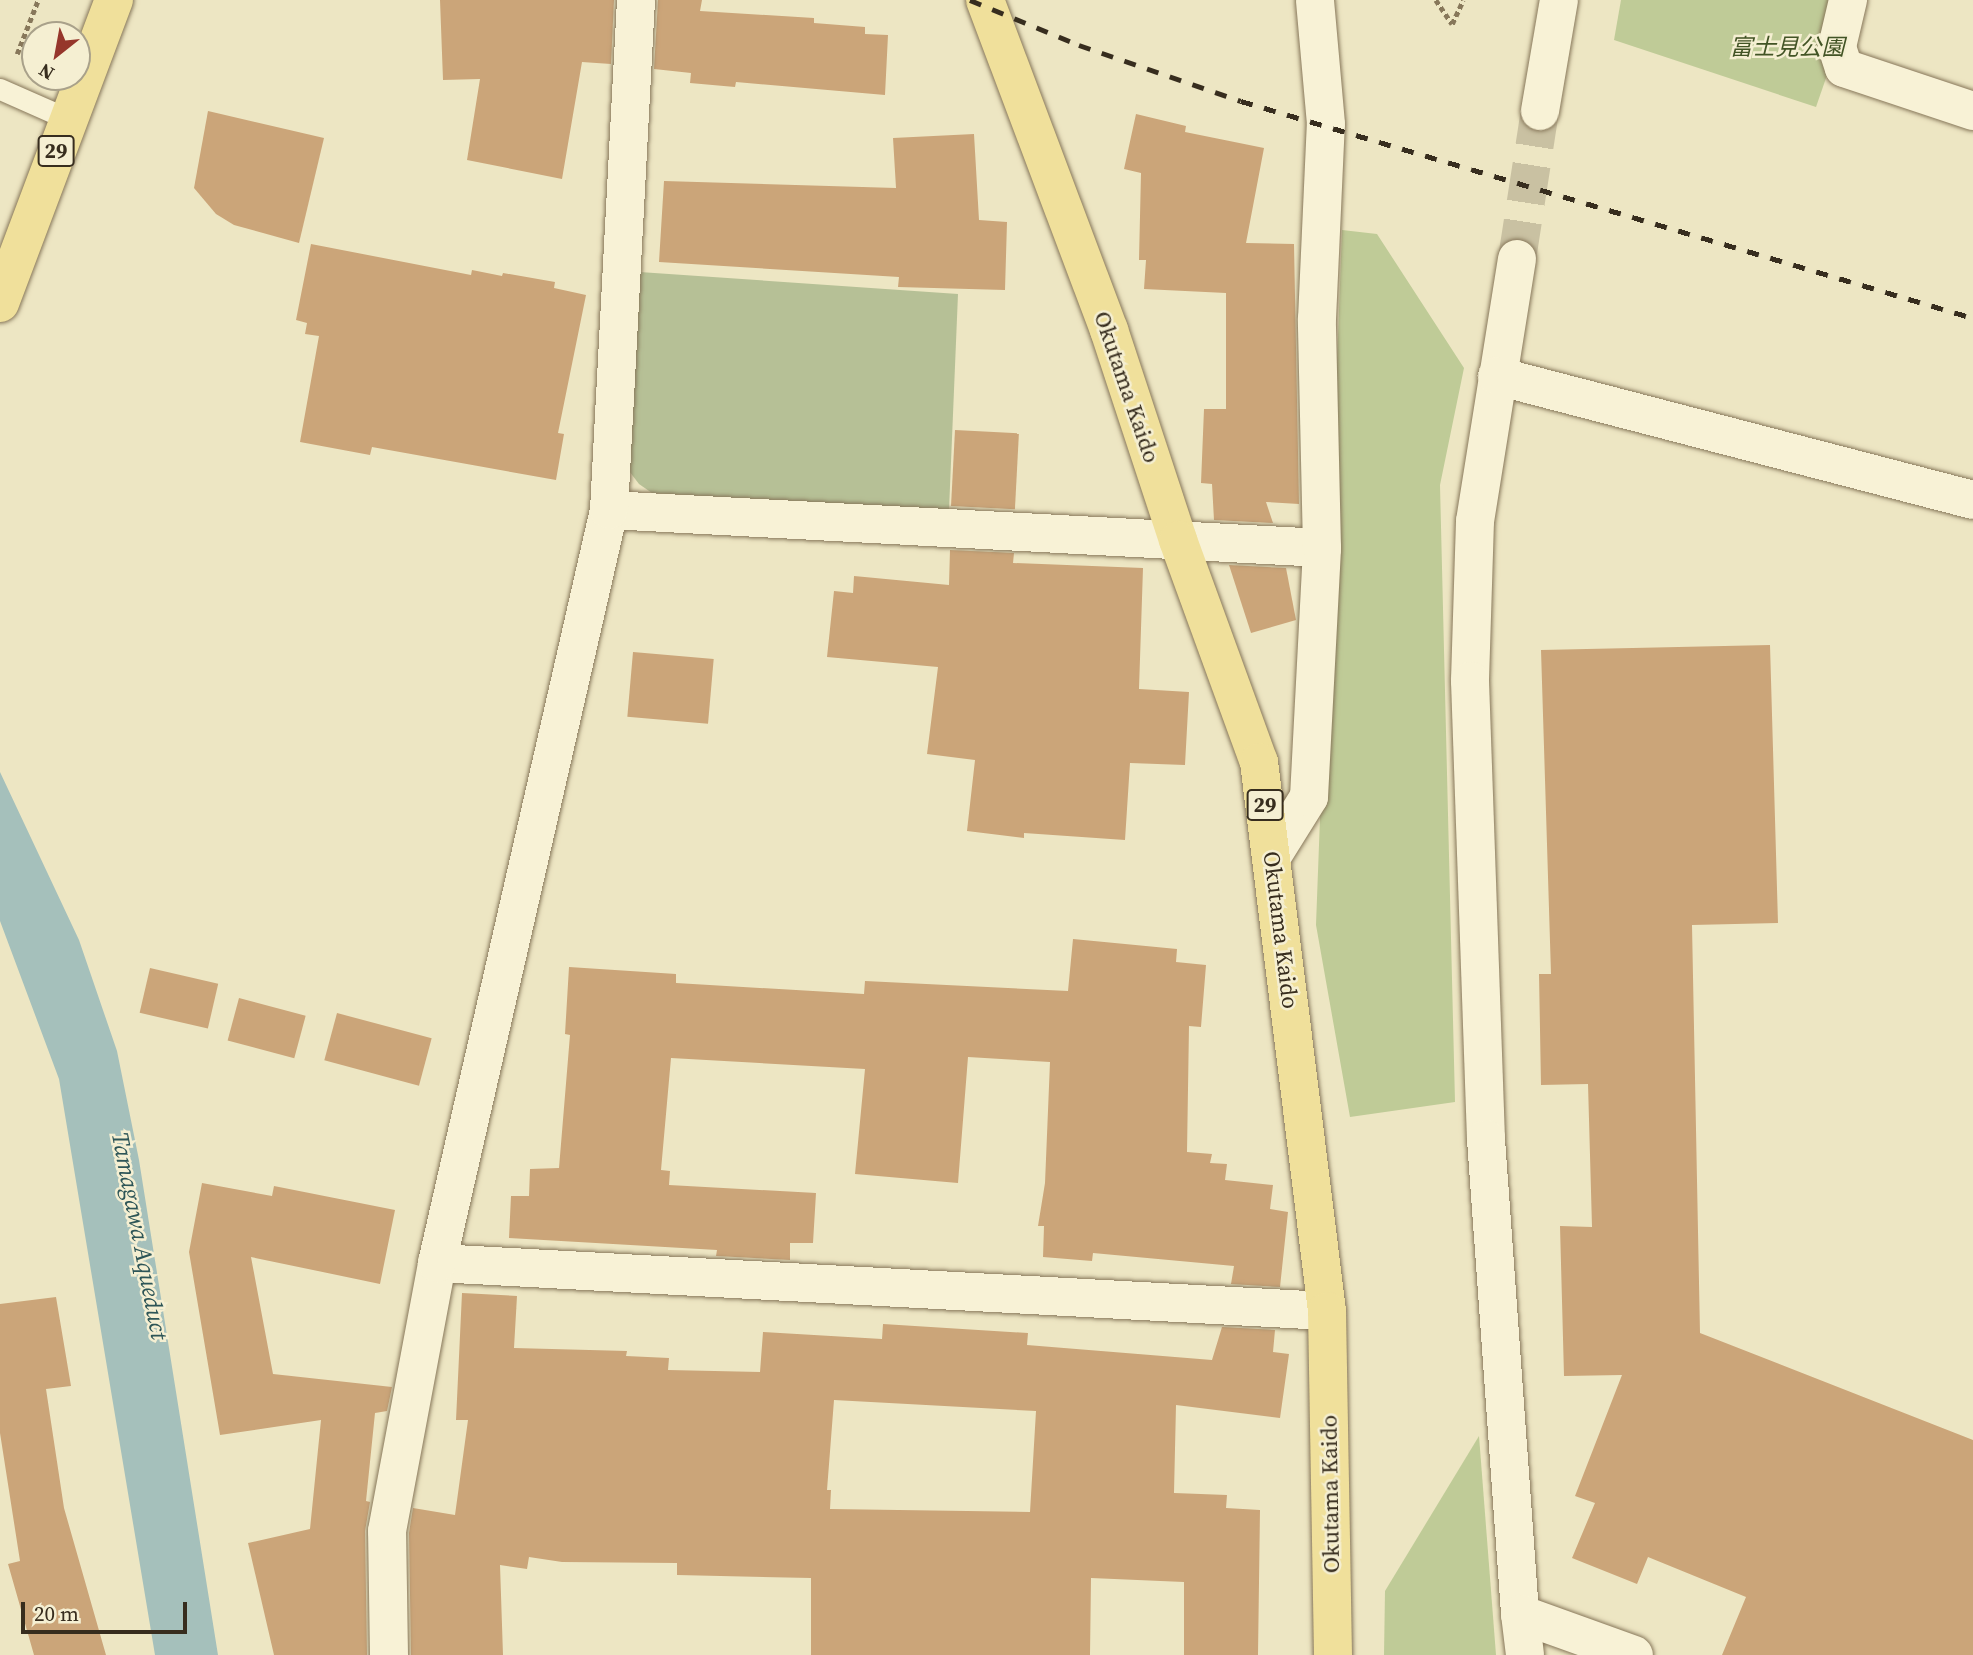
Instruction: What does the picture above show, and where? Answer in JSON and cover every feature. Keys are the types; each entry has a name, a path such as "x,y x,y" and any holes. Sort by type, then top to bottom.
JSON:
{"main road":[{"name":"29","path":"0,303 114,0"},
{"name":"Okutama Kaido","path":"985,0 1110,330 1178,540 1259,762 1327,1311 1333,1655"}],"street":[{"path":"389,1655 387,1531 438,1263 609,510 636,0"},
{"path":"1271,858 1309,797 1322,548 1317,319 1326,124 1315,0"},
{"path":"1540,111 1559,0"},
{"path":"1847,0 1837,47 1844,68 1973,111"},
{"path":"1517,259 1475,521 1470,681 1486,1139 1524,1655"},
{"path":"1497,376 1973,500"},
{"path":"609,510 1322,548"},
{"path":"438,1263 1327,1311"},
{"path":"1520,1614 1634,1655"}],"lane":[{"path":"0,89 68,119"}],"path":[{"path":"1436,0 1452,24 1463,0"}],"green space":[{"name":"富士見公園","path":"1621,0 1853,0 1816,107 1614,40"},
{"path":"1342,230 1377,234 1464,368 1440,485 1455,1102 1350,1117 1316,925"},
{"path":"625,271 958,294 949,510 652,493 639,484 626,467"},
{"path":"1479,1436 1496,1655 1384,1655 1385,1591"}],"water":[{"name":"Tamagawa Aqueduct","path":"0,772 79,940 117,1051 139,1160 218,1655 155,1655 59,1079 0,921"}],"building":[{"path":"440,0 614,0 611,64 582,62 562,179 467,160 480,79 443,80"},
{"path":"658,0 702,0 700,11 814,18 814,23 865,27 865,34 888,35 885,95 736,82 735,87 690,83 691,73 654,69"},
{"path":"208,111 324,138 299,243 234,225 216,214 194,188"},
{"path":"1136,114 1186,126 1185,132 1264,148 1246,243 1294,244 1299,504 1266,502 1273,523 1214,520 1212,484 1201,483 1204,409 1226,409 1226,293 1144,289 1146,260 1139,260 1141,173 1124,169"},
{"path":"974,134 979,220 1007,222 1005,290 898,287 899,277 659,262 664,181 896,188 893,138"},
{"path":"311,244 471,275 472,270 555,282 554,288 586,295 558,433 564,434 556,480 372,447 370,455 300,442 319,336 305,334 307,323 296,320"},
{"path":"955,430 1019,433 1015,509 951,506"},
{"path":"950,550 1014,553 1013,563 1143,568 1139,689 1189,692 1185,765 1130,763 1125,840 1024,833 1024,838 967,831 975,760 927,754 938,667 827,657 834,591 853,593 854,576 949,585"},
{"path":"1229,565 1286,568 1296,620 1251,633"},
{"path":"1770,645 1778,923 1692,925 1700,1333 1973,1440 1973,1655 1722,1655 1746,1597 1648,1557 1637,1584 1572,1558 1595,1503 1575,1496 1622,1375 1564,1376 1560,1226 1592,1227 1588,1084 1541,1085 1539,974 1551,974 1541,650"},
{"path":"633,652 714,659 708,724 627,717"},
{"path":"1073,939 1177,949 1176,962 1206,965 1201,1027 1189,1026 1187,1152 1212,1154 1210,1163 1227,1164 1225,1180 1273,1185 1270,1209 1288,1212 1280,1287 1231,1284 1234,1266 1093,1253 1092,1261 1043,1257 1044,1226 1038,1226 1045,1183 1050,1062 968,1057 958,1183 855,1174 865,1069 671,1058 661,1170 670,1171 669,1185 816,1193 813,1243 790,1243 790,1260 716,1256 717,1250 509,1238 511,1196 529,1196 530,1169 559,1168 570,1035 565,1034 569,967 676,974 676,983 864,994 865,981 1068,991"},
{"path":"150,968 218,984 208,1029 140,1013"},
{"path":"239,998 306,1016 294,1058 228,1041"},
{"path":"337,1013 432,1038 419,1086 324,1060"},
{"path":"202,1183 272,1196 274,1186 395,1210 380,1284 251,1257 273,1374 392,1387 387,1411 375,1413 366,1501 370,1502 365,1531 367,1655 274,1655 248,1543 310,1529 321,1420 220,1435 189,1252"},
{"path":"462,1293 517,1296 514,1348 627,1351 626,1356 669,1358 668,1370 760,1372 763,1332 882,1339 883,1324 1028,1333 1027,1345 1212,1360 1222,1327 1275,1330 1273,1352 1289,1354 1280,1418 1176,1405 1174,1493 1227,1495 1226,1508 1260,1510 1258,1655 1184,1655 1184,1582 1091,1578 1090,1655 811,1655 811,1578 677,1575 677,1563 562,1562 529,1557 527,1569 500,1565 503,1655 411,1655 409,1533 413,1508 455,1515 468,1420 456,1420","holes":["834,1400 1036,1411 1030,1512 830,1509 831,1490 827,1490"]},
{"path":"56,1297 71,1386 46,1389 64,1508 106,1655 34,1655 8,1564 20,1561 0,1433 0,1304"}],"tunnel":[{"path":"1517,259 1540,111"}],"railway":[{"path":"970,0 1079,45 1241,101 1973,318"}]}
